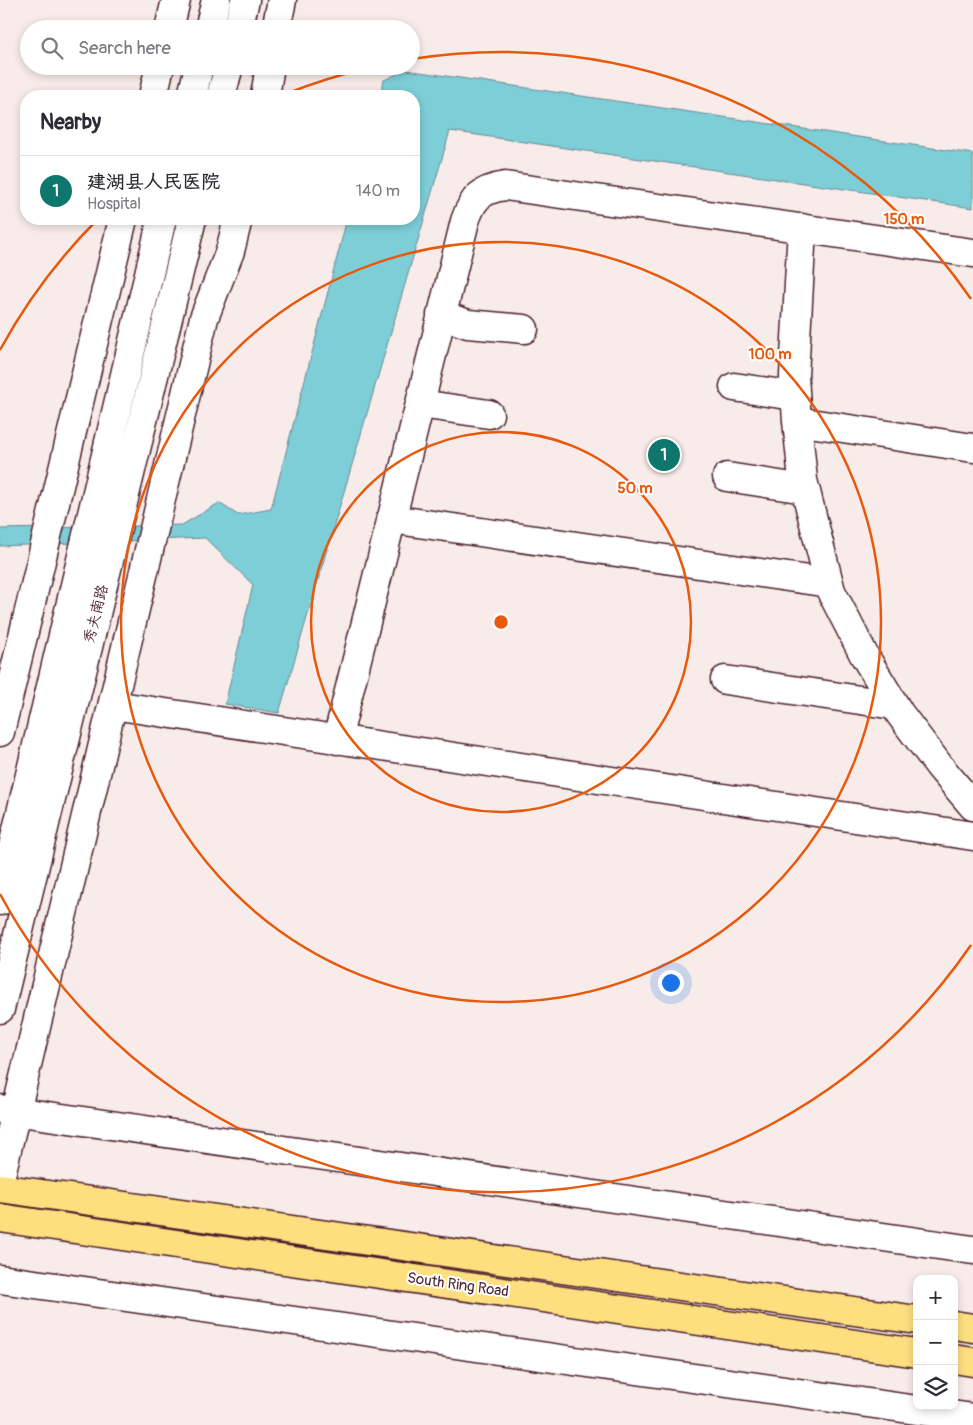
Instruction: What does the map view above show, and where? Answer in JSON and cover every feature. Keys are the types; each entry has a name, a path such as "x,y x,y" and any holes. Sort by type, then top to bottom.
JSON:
{"highway":[{"path":"0,1188 913,1319"},
{"name":"South Ring Road","path":"0,1218 913,1352"},
{"path":"958,1326 973,1328"},
{"path":"958,1360 973,1362"}],"street":[{"path":"171,20 176,0"},
{"path":"210,20 216,0"},
{"path":"240,20 245,0"},
{"path":"278,20 282,0"},
{"path":"154,90 158,75"},
{"path":"194,90 198,75"},
{"path":"223,90 227,75"},
{"path":"266,90 268,75"},
{"path":"337,740 465,221 471,205 478,195 491,188 505,186 973,254"},
{"path":"0,732 121,225"},
{"name":"秀夫南路","path":"0,901 161,225"},
{"name":"秀夫南路","path":"0,1009 191,225"},
{"path":"0,1180 8,1111 113,705 204,318 230,251 236,225"},
{"path":"802,228 794,376 796,408 805,489 831,591 864,655 894,705 940,767 973,806"},
{"path":"441,315 468,324 524,329"},
{"path":"734,387 796,408 973,448"},
{"path":"420,404 489,414"},
{"path":"726,477 805,489"},
{"path":"392,519 829,583"},
{"path":"725,680 894,705"},
{"path":"113,705 973,836"},
{"path":"8,1111 973,1250"},
{"path":"0,1279 973,1418"}],"water":[{"path":"420,72 973,154 973,208 450,131 279,713 225,704 253,585 205,538 0,546 0,529 182,525 219,503 238,515 271,509 345,225 420,225 420,90 381,90 384,80 395,75 420,75"}],"place":[{"name":"建湖县人民医院","path":"664,455"}]}
